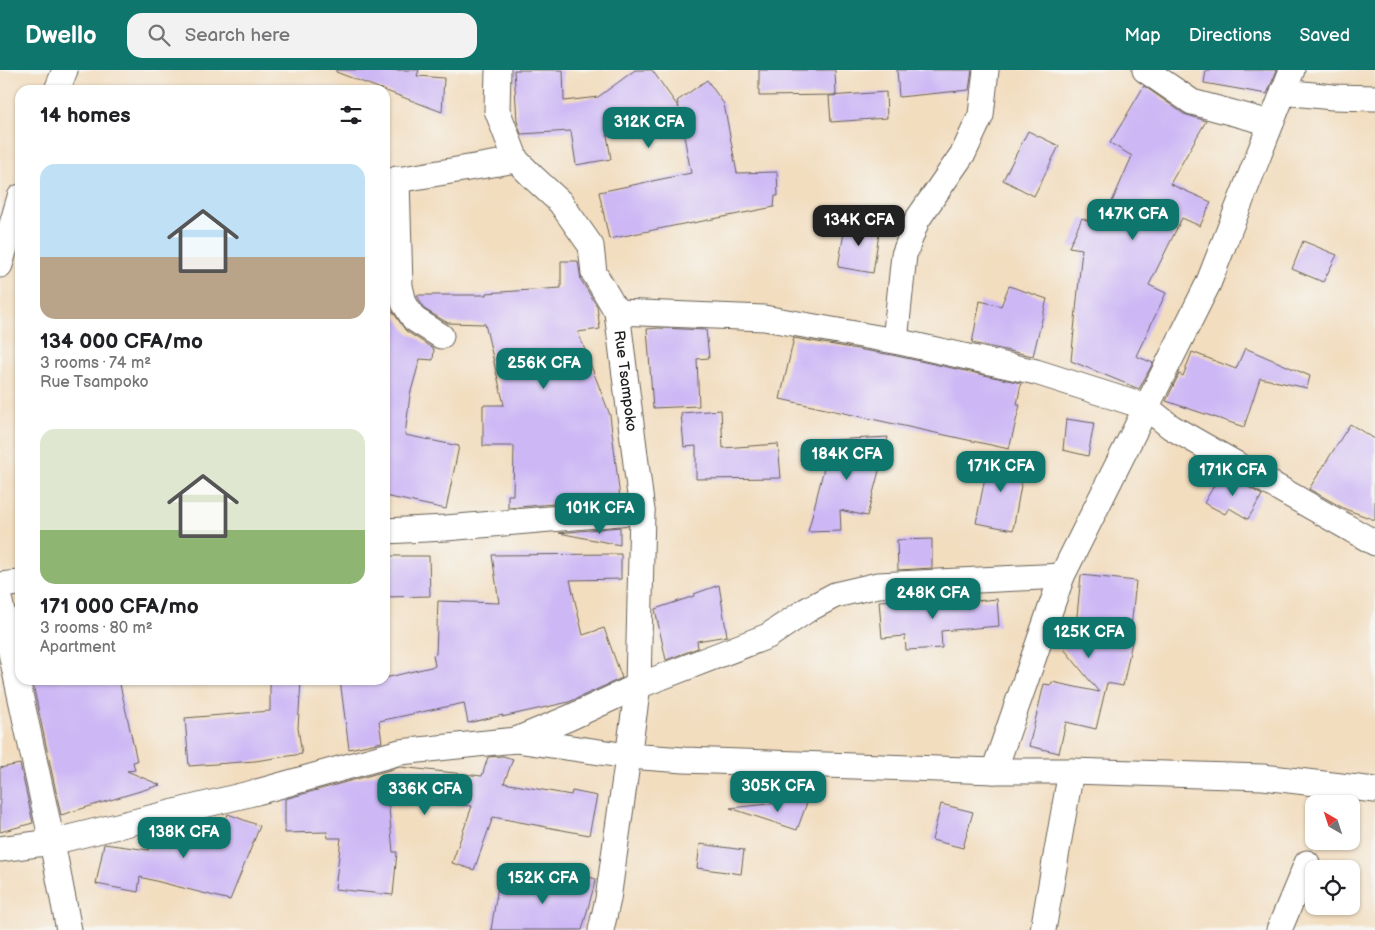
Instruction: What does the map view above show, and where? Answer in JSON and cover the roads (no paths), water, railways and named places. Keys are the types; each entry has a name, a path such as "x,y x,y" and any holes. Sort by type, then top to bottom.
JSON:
{"street":[{"path":"59,85 65,70"},
{"path":"441,336 414,319 404,303 400,286 391,181 516,160 497,110 498,70"},
{"path":"895,341 904,255 917,220 964,152 981,115 986,70"},
{"path":"1145,70 1192,102 1271,123"},
{"path":"994,772 1062,576 1208,284 1288,81 1333,96 1375,98"},
{"name":"Rue Tsampoko","path":"516,160 560,202 591,246 594,273 617,312 642,511 638,686 608,898 601,930"},
{"path":"15,214 0,267 15,265"},
{"path":"617,312 764,318 895,341 1036,372 1146,407 1171,427 1375,543"},
{"path":"390,531 446,528 642,511"},
{"path":"516,740 638,686 768,636 807,610 835,595 878,585 1062,576"},
{"path":"0,585 15,584"},
{"path":"0,602 15,671"},
{"path":"18,685 52,842 68,930"},
{"path":"0,848 52,842 257,792 400,752 516,740 628,756 684,760 994,772 1071,771 1263,777 1375,790"},
{"path":"1043,930 1071,771"},
{"path":"1278,930 1305,868"}]}
